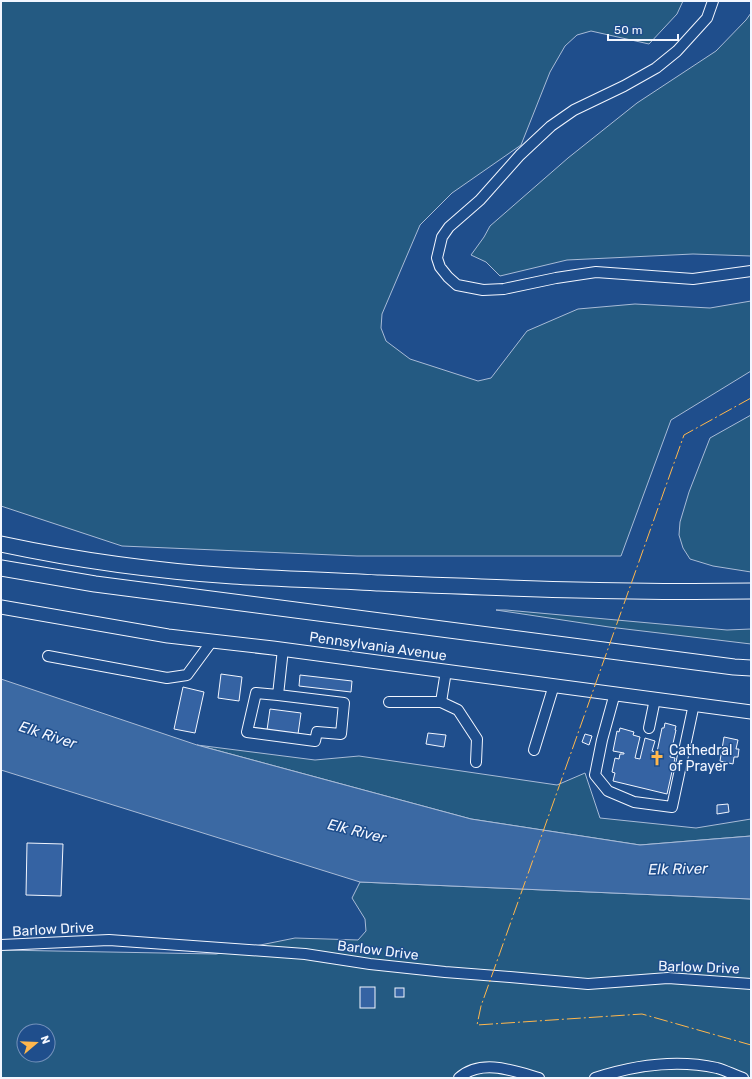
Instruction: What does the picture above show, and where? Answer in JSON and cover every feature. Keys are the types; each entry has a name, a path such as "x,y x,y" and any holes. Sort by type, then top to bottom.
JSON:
{"highway":[{"path":"1,544 45,553 152,568 232,576 500,588 667,592 751,596"},
{"path":"1,568 95,584 751,668"},
{"path":"667,592 751,591"},
{"path":"734,667 751,671"}],"main road":[{"name":"Pennsylvania Avenue","path":"1,607 160,635 283,649 751,712"}],"street":[{"path":"713,1 707,18 677,51 656,68 624,86 574,110 552,126 520,155 480,200 449,228 442,237 437,258 440,267 448,278 457,285 483,290 504,289 556,278 596,272 693,279 751,271"},
{"path":"48,656 167,678 187,675 212,641"},
{"path":"278,695 283,649"},
{"path":"441,702 446,671"},
{"path":"534,750 554,685"},
{"path":"256,693 278,695 344,703 341,734 318,732 315,741 247,732 256,693"},
{"path":"615,694 602,740 595,775 608,791 634,802 660,806 672,806 694,704"},
{"path":"649,728 655,699"},
{"path":"388,702 441,702 458,710 478,739 476,762"},
{"name":"Barlow Drive","path":"1,945 108,940 305,954 370,964 445,972 588,984 668,978 732,981 751,984"},
{"path":"732,981 751,990"},
{"path":"595,1078 643,1066 676,1063 689,1063 718,1068 742,1078"},
{"path":"459,1078 478,1068 488,1067 513,1070 539,1078"}],"shaded area":[{"path":"1,1 683,1 677,14 649,44 591,31 577,35 565,46 550,72 521,145 452,193 420,225 382,314 381,328 386,341 410,359 478,381 491,378 527,331 578,309 635,304 710,308 751,301 751,371 671,420 621,556 357,556 122,546 1,506"},
{"path":"751,13 751,256 693,254 567,260 500,276 486,262 471,255 490,226 568,158 637,103 716,51"},
{"path":"751,415 751,572 713,566 690,559 683,548 679,535 680,522 689,492 710,438"},
{"path":"496,610 727,630 751,629 751,644 609,627"},
{"path":"197,745 315,760 359,756 557,785 585,773 600,818 696,828 751,819 751,836 640,845 471,819"},
{"path":"360,882 751,899 751,1078 1,1078 1,950 216,954 295,938 358,940 366,931 365,919 352,898"}],"water":[{"name":"Elk River","path":"1,679 197,745 471,819 640,845 751,836 751,899 360,882 1,770"}],"building":[{"path":"221,674 242,677 239,701 218,698"},
{"path":"300,675 352,681 351,692 299,686"},
{"path":"183,687 204,692 195,733 174,729"},
{"path":"270,709 301,713 298,734 267,730"},
{"name":"Cathedral of Prayer","path":"665,723 676,726 670,757 675,758 667,794 613,781 615,773 612,772 615,758 619,759 620,754 624,754 613,751 617,731 619,732 620,728 634,732 633,735 640,737 635,758 640,759 645,738 655,741 652,751 657,752 662,728 664,728"},
{"path":"428,733 446,735 444,747 426,744"},
{"path":"585,734 592,736 589,745 582,742"},
{"path":"724,737 738,740 736,749 739,749 738,757 734,757 733,764 720,761"},
{"path":"728,804 729,812 717,814 717,805"},
{"path":"27,843 63,844 61,896 26,895"},
{"path":"360,987 375,987 375,1008 360,1008"},
{"path":"395,988 404,988 404,997 395,997"}],"power":[{"path":"751,398 684,435 481,1006 477,1025 642,1014 751,1045"}],"place":[{"name":"Cathedral of Prayer","path":"657,758"}]}
